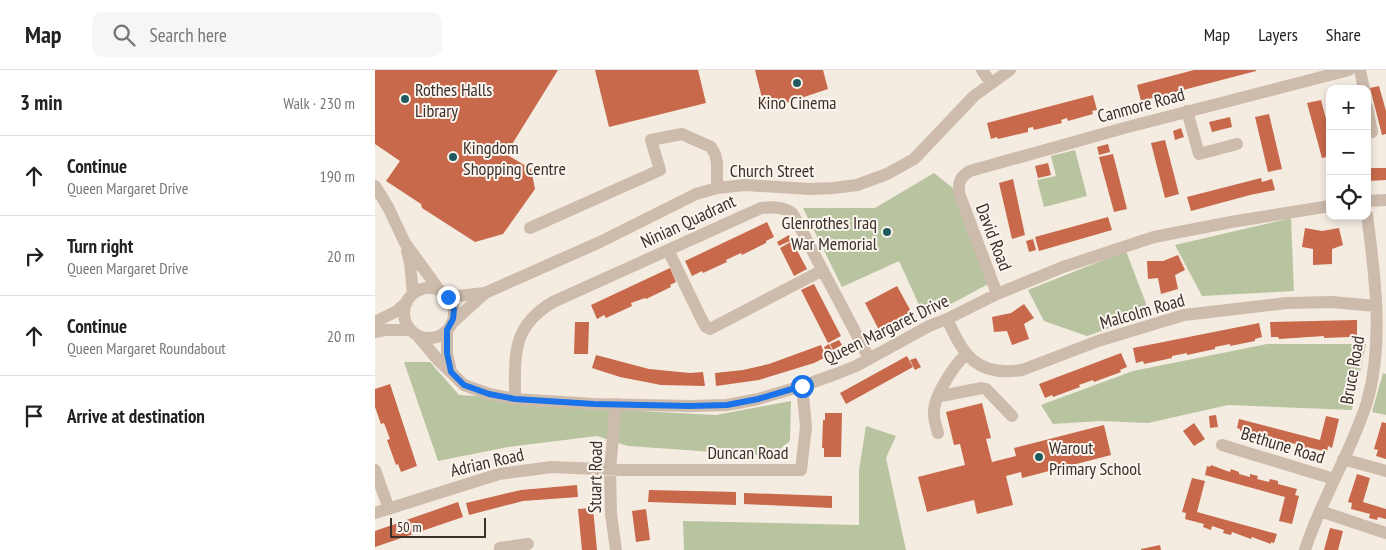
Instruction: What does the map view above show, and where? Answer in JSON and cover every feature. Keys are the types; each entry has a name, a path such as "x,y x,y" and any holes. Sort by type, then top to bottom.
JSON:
{"street":[{"path":"982,70 991,83"},
{"name":"Church Street","path":"449,327 485,294 600,242 695,194 717,188 745,185 810,189 833,188 857,185 887,174 914,159 974,96 1010,70"},
{"name":"Canmore Road","path":"959,194 958,184 962,176 978,167 1349,70"},
{"path":"1360,70 1363,85"},
{"path":"1187,111 1199,154 1237,144"},
{"path":"1371,127 1372,132"},
{"path":"530,228 660,170 651,140 682,134 711,147 717,163 717,188"},
{"path":"375,186 388,207 405,243 410,263 410,298 404,313 407,323 414,332"},
{"name":"David Road","path":"959,194 997,294"},
{"path":"1371,202 1386,200"},
{"name":"Queen Margaret Drive","path":"414,332 464,385 489,394 515,399 616,404 727,405 758,399 802,386 856,366 929,326 997,294 1063,267 1154,237 1326,207"},
{"name":"Ninian Quadrant","path":"515,399 515,359 519,339 532,317 553,302 761,208 776,208 793,214 869,358"},
{"name":"Bruce Road","path":"1305,550 1367,400 1380,356 1367,220"},
{"path":"405,243 454,309 449,327 447,353 451,372"},
{"path":"668,250 702,320 706,327 710,329 823,270"},
{"path":"375,322 397,310 420,290 430,288 444,294"},
{"name":"Church Street","path":"444,294 485,294"},
{"name":"Malcolm Road","path":"947,319 958,344 966,355 991,369 1009,372 1022,370 1098,341 1185,315 1287,303 1332,302 1376,306"},
{"path":"375,332 385,330 414,332 424,337 434,338 449,327"},
{"path":"938,433 933,408 939,394 960,359 966,355"},
{"path":"987,389 991,369"},
{"name":"Duncan Road","path":"610,469 801,470 806,427 802,386"},
{"path":"939,394 941,396 948,396 982,388 987,389 1012,416"},
{"name":"Stuart Road","path":"616,404 610,469 611,514 617,550"},
{"name":"Bethune Road","path":"1223,445 1334,479"},
{"path":"1343,459 1386,471"},
{"name":"Adrian Road","path":"375,513 499,474 552,466 610,469"},
{"path":"375,470 389,509"},
{"path":"1320,511 1386,533"},
{"path":"501,550 500,548 528,544"}],"green space":[{"path":"1075,150 1087,196 1044,207 1037,180 1056,176 1051,156"},
{"path":"934,173 959,193 992,282 925,318 899,261 842,287 803,208 875,208"},
{"path":"1291,218 1294,291 1202,296 1175,245"},
{"path":"1126,251 1150,314 1087,336 1044,321 1028,290"},
{"path":"1267,344 1366,344 1352,410 1228,405 1148,423 1100,421 1053,424 1041,405 1133,371"},
{"path":"404,362 430,362 459,395 519,399 599,409 716,415 791,401 790,441 771,456 628,446 597,436 508,447 438,461"},
{"path":"1383,373 1386,374 1386,415 1372,412"},
{"path":"866,426 896,436 886,458 906,550 684,550 683,521 859,525 859,470"}],"building":[{"name":"Kingdom Shopping Centre","path":"375,70 558,70 506,154 531,169 535,189 503,234 475,242 422,208 421,204 386,181 400,161 375,144"},
{"name":"Kingdom Shopping Centre","path":"595,70 698,70 706,103 609,127"},
{"path":"755,70 823,70 828,89 765,110"},
{"path":"1194,70 1256,71 1141,101 1137,85"},
{"path":"1379,86 1386,111 1386,134 1382,135 1371,88"},
{"path":"1093,95 1097,110 1092,111 1093,114 1068,121 1067,118 1061,120 1062,123 1034,130 1033,127 1028,128 1028,132 991,139 987,123"},
{"path":"1321,100 1326,119 1326,157 1322,158 1307,103"},
{"path":"1269,114 1282,169 1268,172 1255,117"},
{"path":"1230,117 1232,127 1212,132 1209,122"},
{"path":"1181,128 1184,137 1175,140 1173,131"},
{"path":"1165,140 1179,194 1165,198 1151,143"},
{"path":"1108,144 1110,152 1099,155 1097,147"},
{"path":"1113,154 1127,209 1114,212 1099,157"},
{"path":"1048,163 1051,175 1038,178 1035,166"},
{"path":"1371,168 1386,168 1386,180 1371,181"},
{"path":"1261,178 1262,182 1272,179 1275,190 1191,211 1187,197"},
{"path":"1013,179 1025,235 1012,239 999,183"},
{"path":"1108,217 1112,230 1039,251 1035,237"},
{"path":"767,222 774,237 766,241 766,243 742,255 741,253 726,260 727,262 703,273 702,271 692,276 685,261"},
{"path":"1305,228 1322,231 1339,228 1343,245 1332,249 1332,264 1313,265 1313,249 1302,247"},
{"path":"789,235 792,240 779,246 777,242"},
{"path":"1033,239 1036,250 1029,252 1026,241"},
{"path":"792,241 807,269 794,276 780,248"},
{"path":"1178,255 1185,270 1175,275 1178,289 1161,294 1158,278 1148,279 1147,261 1163,261"},
{"path":"670,268 676,282 670,285 671,287 646,299 631,303 632,306 606,318 604,315 597,319 591,305"},
{"path":"814,284 841,336 828,343 801,290"},
{"path":"897,286 913,315 880,332 865,303"},
{"path":"1024,304 1034,318 1024,324 1029,339 1012,345 1007,331 994,332 992,317 1011,313"},
{"path":"1357,320 1357,335 1350,335 1350,337 1324,338 1324,336 1279,339 1278,337 1271,337 1270,322"},
{"path":"575,322 589,322 588,354 574,354"},
{"path":"1259,323 1262,337 1255,339 1255,341 1215,347 1215,349 1172,356 1172,358 1144,364 1143,361 1136,363 1133,348"},
{"path":"839,340 842,345 833,350 830,344"},
{"path":"829,344 834,354 829,357 824,347"},
{"path":"821,345 826,357 814,363 759,380 716,386 715,373 743,370 769,364"},
{"path":"1121,353 1127,367 1120,370 1121,372 1094,382 1093,380 1079,385 1080,387 1053,397 1052,395 1045,398 1039,384"},
{"path":"596,355 649,369 690,373 703,372 705,386 661,385 620,377 592,368"},
{"path":"907,356 913,367 846,404 840,393"},
{"path":"916,358 921,367 915,370 910,360"},
{"path":"390,384 417,466 401,472 398,464 396,465 387,440 390,439 384,423 381,424 375,407 375,389"},
{"path":"982,403 991,438 986,439 992,462 1016,456 1014,448 1104,425 1111,455 1022,478 1021,472 1006,476 1013,505 977,514 974,500 927,512 918,477 965,465 960,444 954,445 946,412"},
{"path":"825,413 842,413 841,457 824,457 824,448 822,448"},
{"path":"1216,415 1218,427 1210,428 1209,416"},
{"path":"1326,416 1339,419 1332,448 1328,446 1327,452 1307,447 1307,450 1298,448 1299,445 1287,442 1286,445 1278,443 1279,440 1259,437 1260,434 1240,431 1237,428 1239,419 1320,440"},
{"path":"1382,422 1386,423 1386,459 1376,456 1378,450 1374,449"},
{"path":"1194,423 1205,439 1194,446 1183,431"},
{"path":"1211,465 1230,472 1231,469 1239,472 1239,474 1250,477 1250,474 1258,476 1257,479 1269,482 1270,479 1278,481 1278,484 1297,489 1295,495 1299,496 1292,524 1279,521 1285,497 1205,475 1207,466 1210,467"},
{"path":"1357,474 1370,478 1363,502 1386,509 1386,519 1378,517 1377,520 1369,518 1370,514 1351,509 1352,503 1348,502"},
{"path":"1192,478 1205,481 1197,512 1277,534 1274,543 1271,542 1271,544 1252,537 1251,539 1232,532 1231,535 1223,533 1224,530 1212,526 1211,530 1203,527 1204,524 1185,519 1186,513 1182,512"},
{"path":"577,485 578,497 523,501 469,515 466,503 521,490"},
{"path":"649,490 736,492 736,505 648,502"},
{"path":"744,493 832,496 832,508 744,504"},
{"path":"458,502 463,517 375,547 375,531"},
{"path":"593,508 597,550 582,550 578,509"},
{"path":"646,509 650,540 636,542 632,511"},
{"path":"1330,528 1343,531 1338,550 1324,550"},
{"path":"1160,545 1161,550 1141,550 1141,549"}],"place":[{"name":"Kino Cinema","path":"797,83"},
{"name":"Rothes Halls Library","path":"405,99"},
{"name":"Kingdom Shopping Centre","path":"453,157"},
{"name":"Glenrothes Iraq War Memorial","path":"887,232"},
{"name":"Warout Primary School","path":"1039,457"}],"route":[{"path":"448,297 454,309 452,324 447,330 447,353 451,372 464,385 489,394 515,399 594,404 690,406 727,405 758,399 802,386"}]}
